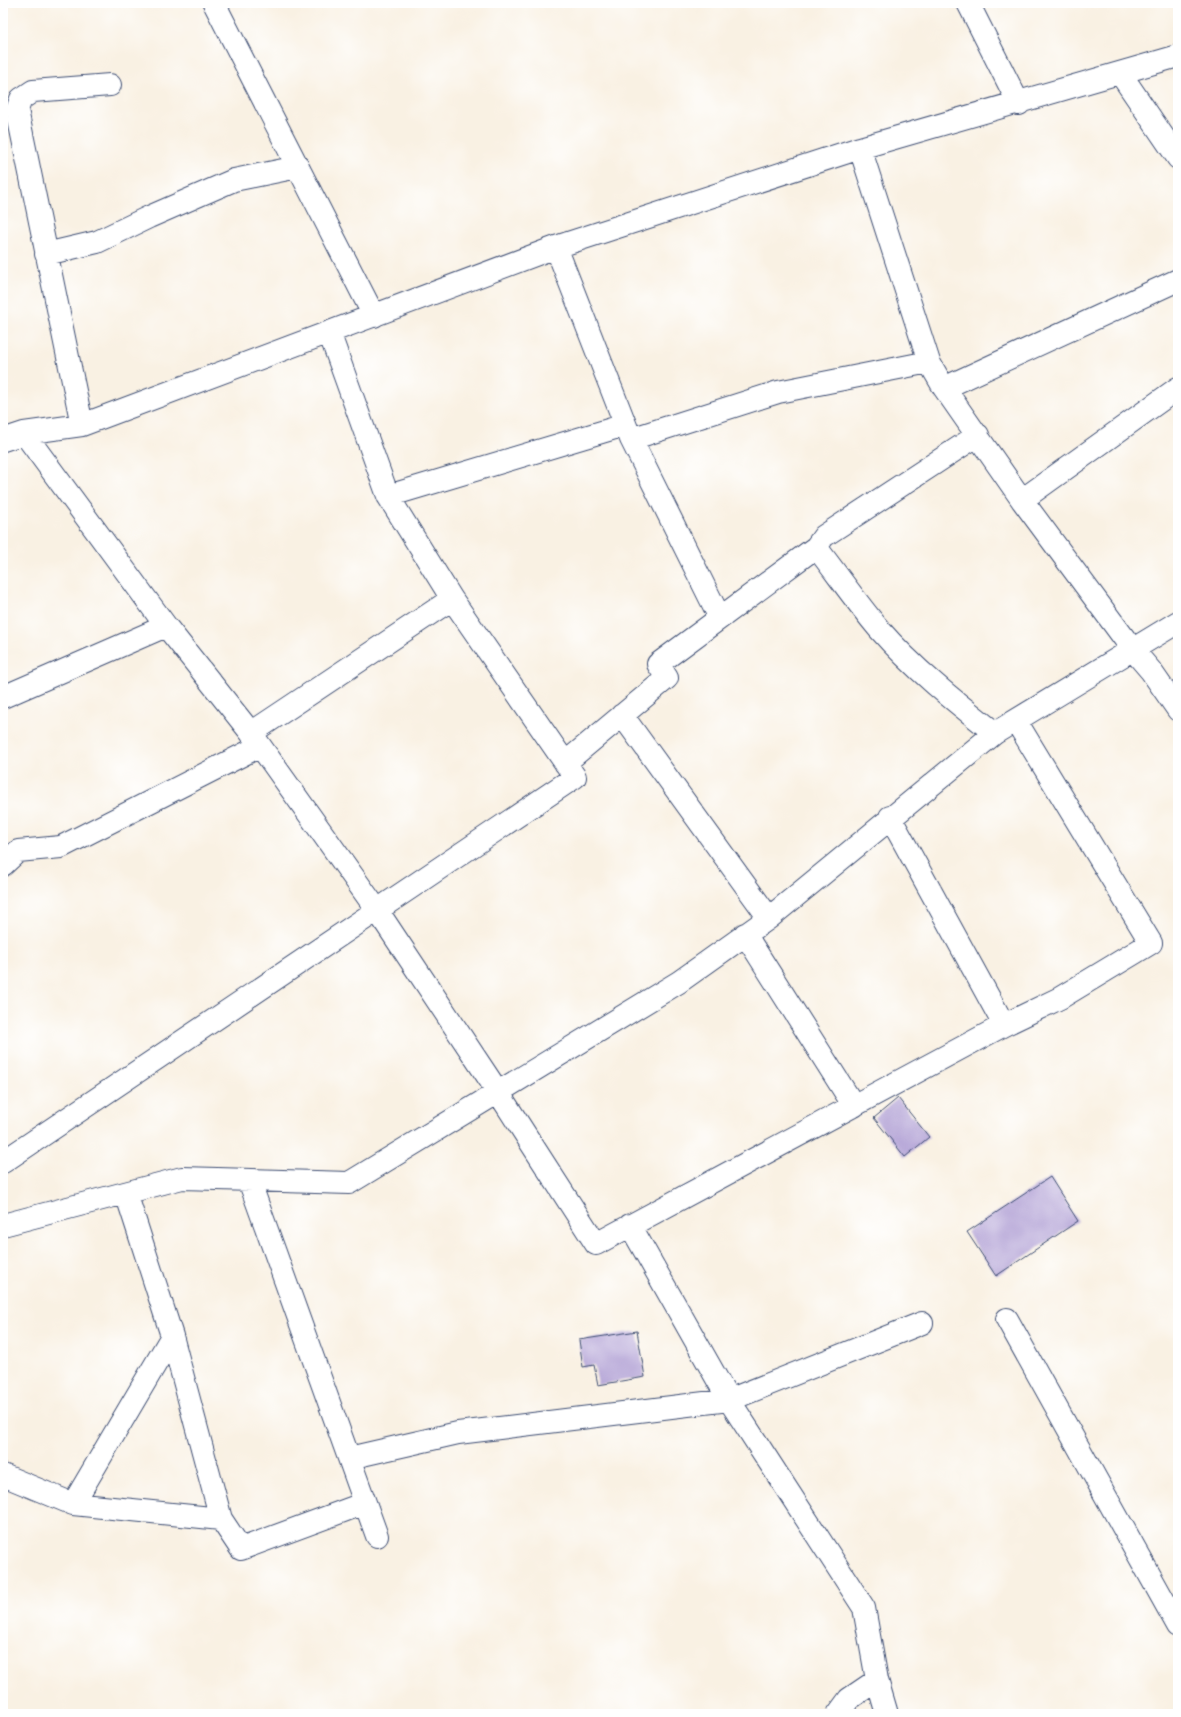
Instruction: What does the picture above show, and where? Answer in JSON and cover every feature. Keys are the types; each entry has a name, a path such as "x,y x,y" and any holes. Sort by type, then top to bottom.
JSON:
{"street":[{"path":"214,3 374,316"},
{"path":"968,3 1019,104"},
{"path":"3,440 24,433 82,425 556,247 860,148 1019,104 1178,56"},
{"path":"1120,73 1178,158"},
{"path":"82,425 17,110 21,99 33,91 110,85"},
{"path":"860,148 929,362 944,388 1022,500 1133,650 1151,671 1178,710"},
{"path":"46,254 97,242 149,217 234,180 298,167"},
{"path":"556,247 628,432 720,618"},
{"path":"944,388 1178,280"},
{"path":"3,1162 574,777 452,599 388,496 329,332"},
{"path":"388,496 778,392 929,362"},
{"path":"1022,500 1178,388"},
{"path":"24,433 166,626 255,740 377,910 498,1092 596,1244 1004,1026 1060,998 1150,943 1016,721"},
{"path":"565,763 667,678 658,664 816,547 824,536 978,436"},
{"path":"816,547 880,629 907,658 957,703 994,733"},
{"path":"3,865 18,851 61,847 255,740 452,599"},
{"path":"3,1225 182,1178 349,1183 679,982 769,918 994,733 1178,622"},
{"path":"3,697 166,626"},
{"path":"622,715 769,918"},
{"path":"890,817 1004,1026"},
{"path":"745,934 854,1106"},
{"path":"249,1180 377,1536"},
{"path":"126,1193 172,1336 222,1519 241,1549 365,1503"},
{"path":"630,1225 729,1400 864,1608 877,1680 887,1714"},
{"path":"1007,1320 1178,1626"},
{"path":"349,1458 458,1433 729,1400 922,1323"},
{"path":"73,1504 172,1336"},
{"path":"3,1475 73,1504 222,1519"},
{"path":"838,1714 849,1699 877,1680"}],"building":[{"path":"898,1098 929,1137 905,1157 874,1118"},
{"path":"1050,1177 1078,1221 996,1276 967,1232"},
{"path":"637,1331 645,1377 598,1385 594,1365 583,1367 579,1340"}]}
